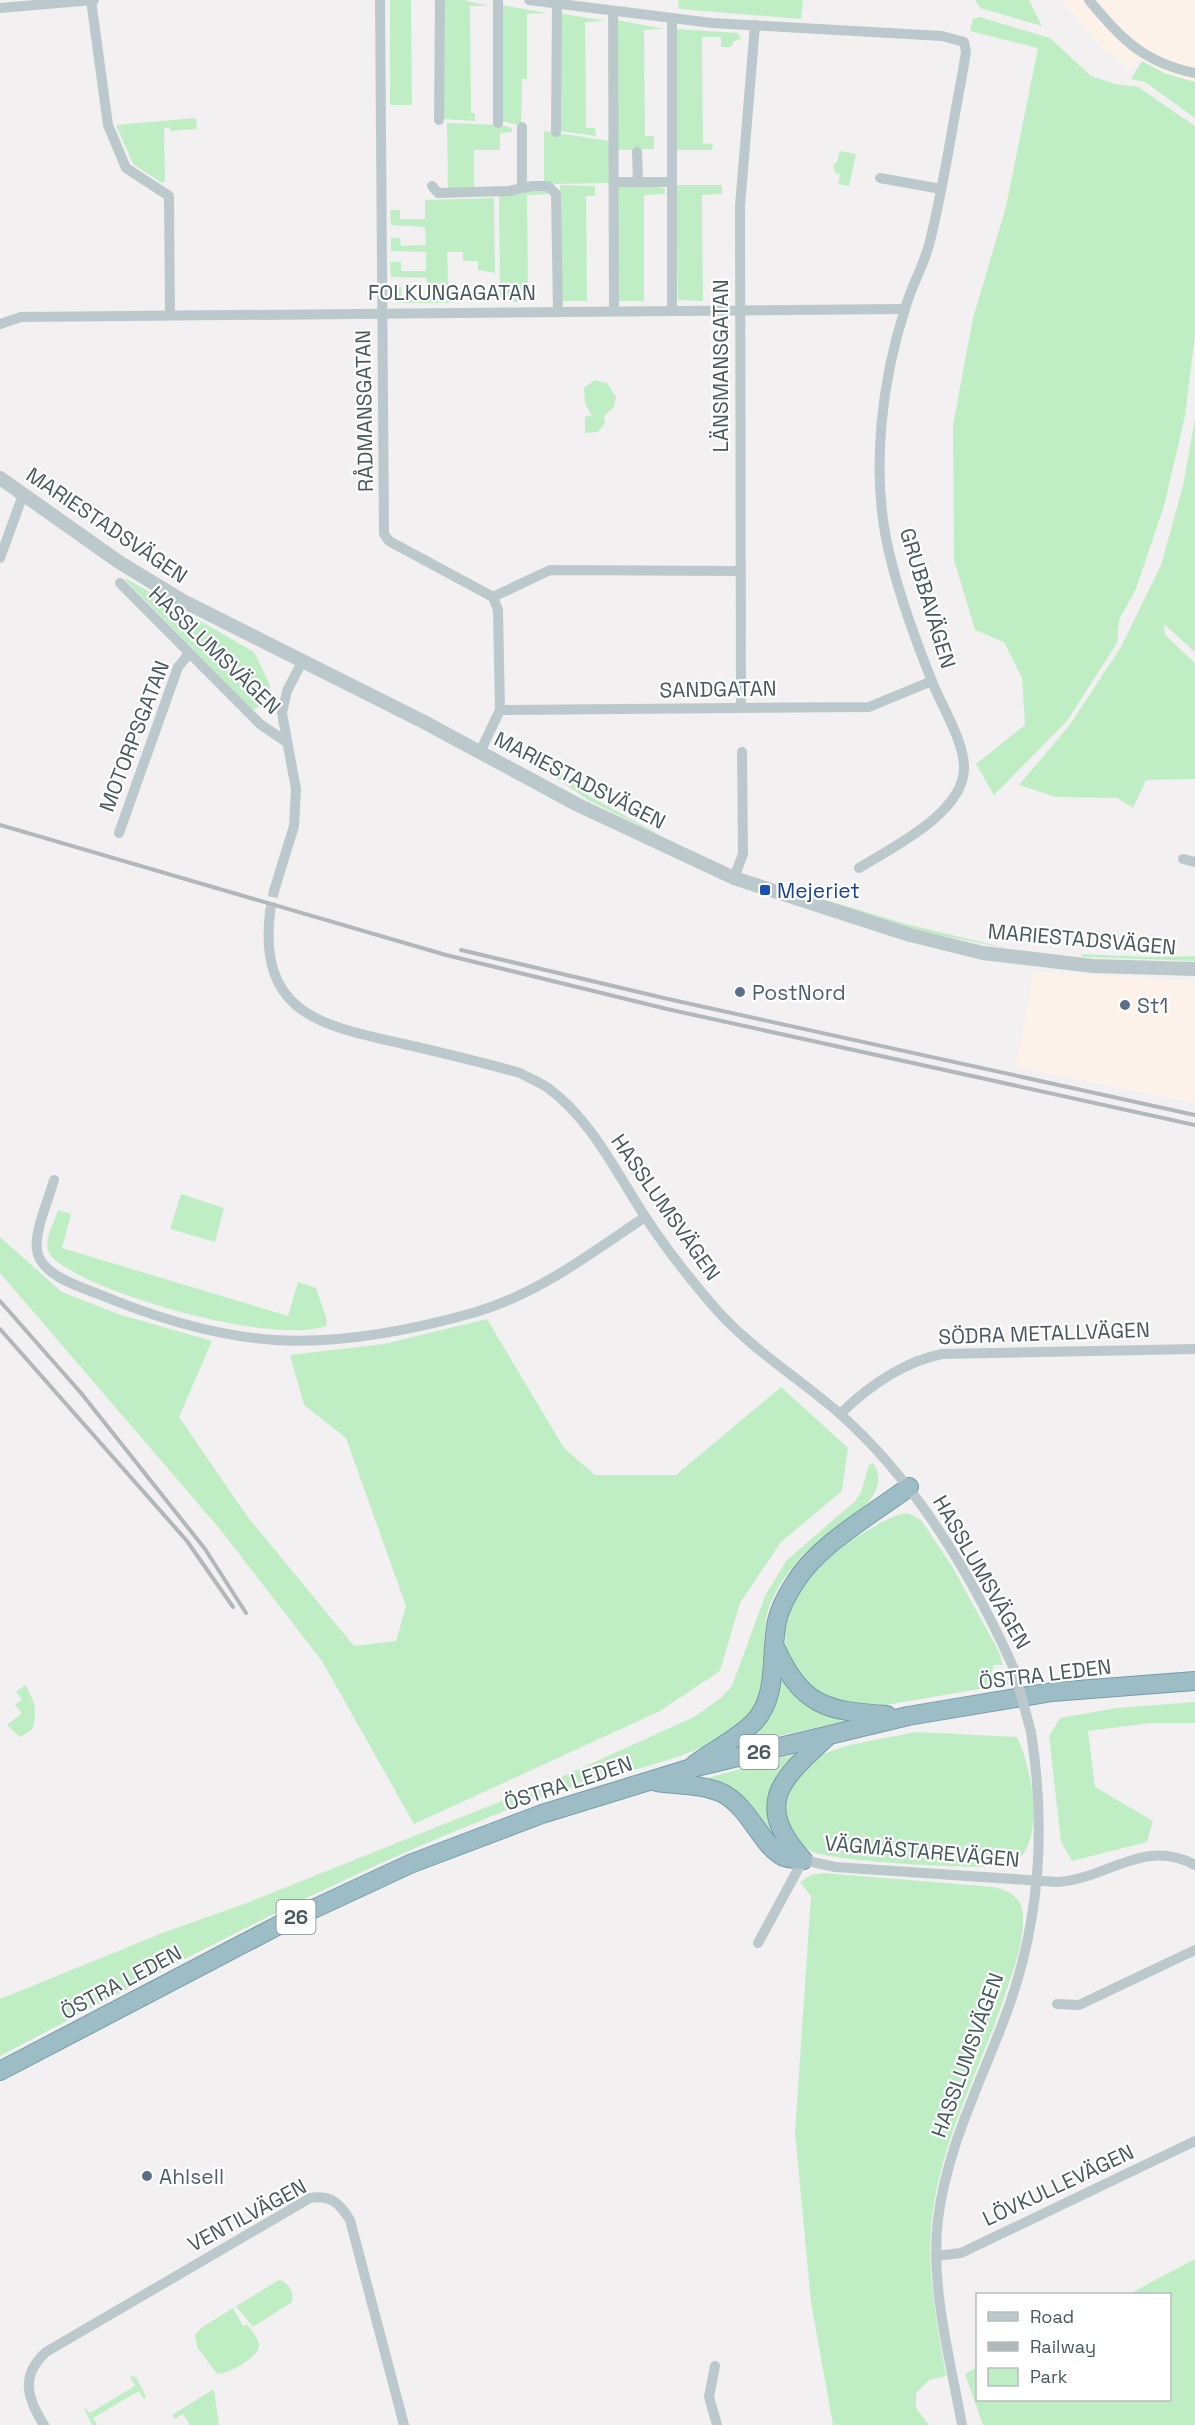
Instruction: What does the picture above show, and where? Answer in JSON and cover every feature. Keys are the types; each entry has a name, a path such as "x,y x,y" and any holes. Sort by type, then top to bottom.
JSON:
{"highway":[{"path":"688,1769 736,1738 755,1721 765,1705 770,1689 777,1620 795,1582 817,1556 909,1487"},
{"path":"774,1645 787,1673 797,1687 810,1698 832,1708 908,1716"},
{"name":"ÖSTRA LEDEN","path":"0,2071 281,1924 410,1864 509,1825 688,1769 908,1716 1052,1692 1195,1681"},
{"path":"803,1860 783,1834 778,1820 778,1793 791,1770 830,1734"},
{"path":"649,1780 700,1786 722,1794 744,1808 774,1849 784,1857 803,1860"}],"street":[{"path":"0,8 92,0 108,125 126,168 169,196 170,315"},
{"name":"RÅDMANSGATAN","path":"380,0 385,537 493,597"},
{"path":"439,120 440,0"},
{"path":"498,0 498,123"},
{"path":"530,0 672,19 755,25"},
{"path":"1089,0 1120,38 1159,62 1195,73"},
{"path":"556,132 557,4"},
{"path":"613,12 614,311"},
{"path":"672,19 672,311"},
{"name":"GRUBBAVÄGEN","path":"755,25 942,36 964,42 964,62 929,246 905,309 884,405 880,478 886,537 932,681 962,751 964,768 962,784 950,804 919,831 860,868"},
{"name":"LÄNSMANSGATAN","path":"741,708 739,310 742,168 755,25"},
{"path":"522,127 522,188"},
{"path":"637,152 638,182"},
{"path":"880,178 941,189"},
{"path":"614,182 672,182"},
{"path":"432,186 438,193 502,192 548,186 556,194 558,311"},
{"name":"FOLKUNGAGATAN","path":"0,324 21,317 905,309"},
{"name":"MARIESTADSVÄGEN","path":"0,478 135,573 183,601 588,809 765,891 910,935 983,953 1113,967 1195,969"},
{"path":"0,558 22,495"},
{"path":"480,752 500,710 498,610 493,597 550,570 740,571"},
{"name":"HASSLUMSVÄGEN","path":"120,584 260,724 285,741"},
{"name":"MOTORPSGATAN","path":"119,833 178,667 188,654"},
{"name":"HASSLUMSVÄGEN","path":"274,891 294,826 296,789 285,741 282,713 287,691 302,662"},
{"name":"SANDGATAN","path":"500,710 869,707 932,681"},
{"path":"734,878 743,854 742,752"},
{"path":"1183,859 1195,862"},
{"name":"HASSLUMSVÄGEN","path":"270,912 267,934 269,956 279,984 299,1009 331,1026 520,1073 548,1088 578,1116 678,1264 723,1318 745,1339 840,1414 935,1513 1000,1637 1014,1669 1031,1732 1041,1811 1038,1880 1032,1916 1006,2015 951,2159 938,2219 936,2256 938,2281 962,2425"},
{"path":"54,1180 38,1234 36,1250 48,1269 75,1285 130,1307 203,1329 276,1340 380,1334 478,1311 539,1287 645,1217"},
{"name":"SÖDRA METALLVÄGEN","path":"840,1414 887,1375 926,1357 942,1354 1195,1349"},
{"name":"VÄGMÄSTAREVÄGEN","path":"803,1860 836,1867 1038,1880 1083,1878 1141,1856 1161,1854 1184,1859 1195,1865"},
{"path":"758,1943 803,1860"},
{"path":"1057,2004 1079,2005 1195,1950"},
{"name":"LÖVKULLEVÄGEN","path":"936,2256 961,2253 1195,2141"},
{"name":"VENTILVÄGEN","path":"44,2425 33,2408 28,2384 36,2361 46,2352 310,2198 324,2196 342,2207 350,2220 404,2425"},
{"path":"715,2366 710,2397 717,2425"}],"shaded area":[{"path":"1062,0 1195,0 1195,82 1164,73 1139,59 1130,70 1099,45"},
{"path":"1034,971 1195,981 1195,1103 1016,1067"}],"green space":[{"path":"390,0 411,0 412,105 390,105"},
{"path":"444,0 464,0 489,6 470,6 471,113 475,113 475,121 444,119"},
{"path":"678,0 803,0 801,19 679,9"},
{"path":"975,0 1029,0 1042,26 980,8"},
{"path":"501,5 547,13 527,14 527,79 522,79 521,126 502,121"},
{"path":"559,13 605,21 585,22 586,128 595,128 596,136 560,131"},
{"path":"980,17 1050,38 1091,76 1115,84 1138,87 1195,126 1195,335 1185,416 1164,506 1136,589 1119,620 1117,643 1067,721 994,795 976,764 1025,725 1022,678 1004,642 975,630 954,560 953,425 973,318 1006,207 1038,48 970,31 973,19"},
{"path":"617,20 664,29 644,30 645,136 654,136 654,149 618,150"},
{"path":"676,29 738,33 741,39 734,41 731,47 721,47 721,37 702,37 703,143 713,144 712,150 676,150"},
{"path":"1142,61 1164,73 1195,82 1195,118 1145,82 1131,79"},
{"path":"196,118 197,129 171,131 170,128 164,128 165,181 162,183 133,164 116,125"},
{"path":"447,123 502,125 512,128 512,132 500,133 500,150 474,150 474,189 448,189"},
{"path":"544,131 610,141 609,183 544,184"},
{"path":"840,151 856,154 849,186 838,184 840,174 835,173 833,164 837,162"},
{"path":"560,185 595,186 595,196 586,196 587,301 561,301"},
{"path":"676,185 722,185 722,194 702,195 703,301 678,300"},
{"path":"617,186 656,186 665,189 665,194 644,195 644,301 619,301"},
{"path":"532,188 546,190 549,194 527,195 528,302 500,302 499,195 523,194"},
{"path":"494,198 495,273 478,270 478,261 463,261 463,252 447,252 449,303 398,303 391,295 391,287 401,287 402,297 427,296 427,278 391,277 390,262 401,262 401,271 426,271 426,252 391,251 391,238 400,238 401,246 426,245 425,227 391,225 390,210 400,210 400,219 425,219 425,200"},
{"path":"595,380 607,383 616,397 614,407 604,416 605,423 598,432 585,433 585,417 592,415 585,404 584,388"},
{"path":"1195,418 1195,652 1164,624 1165,635 1195,663 1195,779 1146,780 1133,808 1117,798 1056,797 1019,785 1069,726 1121,647 1161,565 1183,486"},
{"path":"127,579 254,652 270,685 266,703 253,710 125,580"},
{"path":"554,769 586,794 672,842 588,800 551,774"},
{"path":"806,894 906,924 1010,949 924,932 806,896"},
{"path":"1081,954 1148,957 1195,956 1195,961 1083,957"},
{"path":"181,1194 224,1208 215,1242 170,1229"},
{"path":"58,1210 71,1214 62,1248 288,1316 298,1282 316,1288 327,1320 326,1326 302,1330 270,1329 235,1324 160,1306 95,1282 62,1265 50,1254 47,1241"},
{"path":"0,1237 62,1292 118,1314 212,1341 179,1417 247,1516 354,1646 396,1641 406,1606 346,1438 304,1405 290,1355 384,1344 487,1319 564,1448 595,1475 676,1475 781,1387 848,1448 842,1491 781,1542 740,1603 720,1671 660,1711 414,1824 322,1661 219,1528 0,1273"},
{"path":"873,1463 878,1477 876,1490 867,1503 802,1556 775,1594 766,1620 764,1674 760,1699 745,1722 729,1734 684,1755 540,1797 422,1845 240,1931 0,2056 0,1999 557,1779 694,1717 721,1698 732,1686 765,1596 786,1561 855,1501 861,1492 869,1465"},
{"path":"908,1513 921,1520 952,1566 999,1652 1003,1665 994,1665 991,1674 994,1681 1008,1680 1009,1684 868,1708 837,1703 811,1689 797,1673 787,1653 785,1632 789,1612 812,1575 828,1559 863,1533 895,1516"},
{"path":"778,1672 848,1720 741,1745 739,1743"},
{"path":"25,1685 33,1701 35,1718 32,1730 20,1737 7,1725 22,1713 15,1705 22,1699 16,1692"},
{"path":"1195,1702 1195,1723 1151,1723 1088,1731 1095,1787 1153,1821 1147,1842 1072,1861 1061,1842 1049,1736 1060,1718 1116,1708"},
{"path":"915,1732 1017,1737 1031,1784 1033,1823 1030,1840 1023,1854 1012,1864 976,1867 849,1859 813,1852 802,1845 793,1834 786,1821 786,1792 812,1762 836,1749"},
{"path":"798,1755 779,1775 787,1848 700,1780"},
{"path":"823,1873 994,1887 1014,1896 1021,1904 1022,1935 1015,1964 947,2149 934,2204 930,2247 932,2290 946,2376 929,2380 916,2393 916,2408 929,2425 833,2425 811,2302 795,2132 811,1896 800,1882 811,1875"},
{"path":"1195,2259 1195,2425 983,2425 965,2374 976,2368 976,2401 1171,2401 1171,2293 1131,2293"},
{"path":"279,2280 290,2288 292,2302 253,2327 236,2306"},
{"path":"233,2308 243,2326 247,2324 258,2340 258,2350 249,2360 217,2374 197,2347 195,2335 201,2328"},
{"path":"130,2377 136,2377 146,2397 144,2399 139,2391 93,2418 97,2425 92,2425 83,2406 90,2413 135,2386"},
{"path":"214,2389 219,2425 190,2425 183,2414 175,2419 172,2415"}],"tunnel":[{"path":"270,912 274,891"}],"railway":[{"path":"0,825 446,955 667,1009 1195,1125"},
{"path":"461,950 668,999 1195,1115"},
{"path":"0,1301 81,1393 205,1549 246,1613"},
{"path":"0,1329 187,1541 233,1607"}],"place":[{"name":"Mejeriet","path":"765,890"},
{"name":"PostNord","path":"740,992"},
{"name":"St1","path":"1125,1005"},
{"name":"Ahlsell","path":"147,2176"}]}
